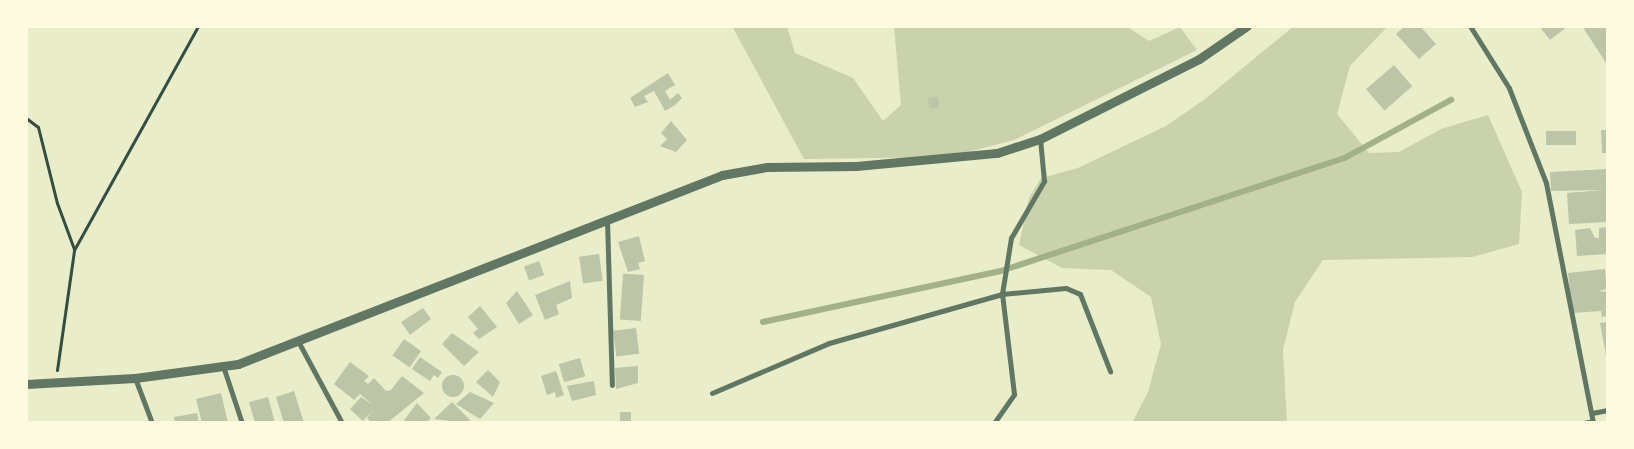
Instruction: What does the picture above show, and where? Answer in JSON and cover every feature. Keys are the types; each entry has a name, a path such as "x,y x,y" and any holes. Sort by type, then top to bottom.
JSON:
{"street":[{"path":"26,384 135,378 222,366 299,343 440,281 722,174 767,167 856,166 997,154 1040,139 1199,59 1247,26"},
{"path":"1470,26 1509,88 1546,183 1592,413 1593,422 1584,423"},
{"path":"994,423 1014,394 1002,294 1011,238 1044,181 1040,139"},
{"path":"607,219 612,385"},
{"path":"712,393 828,343 1002,294 1066,288 1080,294 1110,371"},
{"path":"299,343 342,423"},
{"path":"222,366 242,423"},
{"path":"135,378 152,423"},
{"path":"1592,413 1608,410"}],"path":[{"path":"55,383 74,250 198,26"},
{"path":"26,118 38,127 56,202 74,250"}],"green space":[{"path":"732,26 787,26 795,53 853,78 883,121 901,105 894,26 1126,26 1149,41 1180,27 1197,50 1014,140 949,157 804,159"},
{"path":"1294,26 1388,26 1350,66 1337,114 1369,153 1399,152 1441,129 1488,115 1522,192 1519,244 1472,257 1323,260 1295,302 1283,350 1287,423 1132,423 1148,392 1161,344 1151,297 1111,270 1062,268 1019,245 1029,198 1041,178 1078,168 1166,126 1205,99"}],"building":[{"path":"1405,26 1420,26 1436,44 1419,59 1396,34"},
{"path":"1539,26 1568,26 1550,40"},
{"path":"1582,26 1608,26 1608,66"},
{"path":"1394,65 1412,86 1384,110 1366,89"},
{"path":"668,73 675,85 665,91 670,100 678,93 682,98 665,111 654,91 644,96 648,102 635,107 630,98"},
{"path":"938,97 939,108 929,109 928,98"},
{"path":"671,121 687,140 676,152 660,146 667,139 661,133"},
{"path":"1601,130 1608,130 1608,153 1602,153"},
{"path":"1546,131 1576,131 1576,145 1546,145"},
{"path":"1608,169 1607,222 1569,224 1567,193 1604,190 1551,191 1550,172"},
{"path":"1608,227 1608,254 1577,256 1575,230 1590,228 1595,238 1599,238 1599,228"},
{"path":"639,236 645,261 638,263 640,269 628,272 618,242"},
{"path":"599,254 603,281 583,284 579,257"},
{"path":"539,261 544,275 529,281 524,266"},
{"path":"1605,269 1607,289 1598,291 1608,292 1608,316 1602,317 1601,311 1572,313 1568,273"},
{"path":"623,274 644,275 641,321 620,319"},
{"path":"570,281 572,298 556,305 559,314 545,320 535,295"},
{"path":"517,291 533,315 519,324 506,303"},
{"path":"480,306 497,327 479,339 473,333 478,329 468,317"},
{"path":"423,308 431,319 410,335 401,322"},
{"path":"1608,322 1608,361 1607,361 1600,323"},
{"path":"636,328 639,354 616,357 613,331"},
{"path":"452,333 479,352 464,366 442,344"},
{"path":"404,339 421,351 410,367 393,355"},
{"path":"420,357 442,372 438,378 434,375 430,381 412,369"},
{"path":"580,358 585,376 564,382 559,364"},
{"path":"350,362 369,376 364,381 368,384 374,378 386,391 391,390 402,376 424,393 387,423 372,423 367,418 373,410 363,421 350,409 361,397 373,405 360,394 354,400 334,384"},
{"path":"638,366 638,383 616,389 615,368"},
{"path":"488,370 500,382 493,397 476,382"},
{"path":"556,371 564,395 556,398 555,392 547,395 541,376"},
{"path":"453,375 461,378 464,386 461,394 453,397 445,394 442,386 445,378"},
{"path":"594,381 596,395 572,401 567,386"},
{"path":"294,391 304,423 284,423 276,397"},
{"path":"470,392 494,403 480,419 456,404"},
{"path":"221,393 228,423 202,423 196,399"},
{"path":"268,397 275,423 255,423 249,402"},
{"path":"452,402 470,420 467,423 434,419"},
{"path":"417,403 431,418 426,423 402,423"},
{"path":"620,412 631,412 631,423 620,423"},
{"path":"197,413 199,423 175,423 174,417"}],"waterway":[{"path":"763,322 1001,271 1345,158 1451,100"}]}
